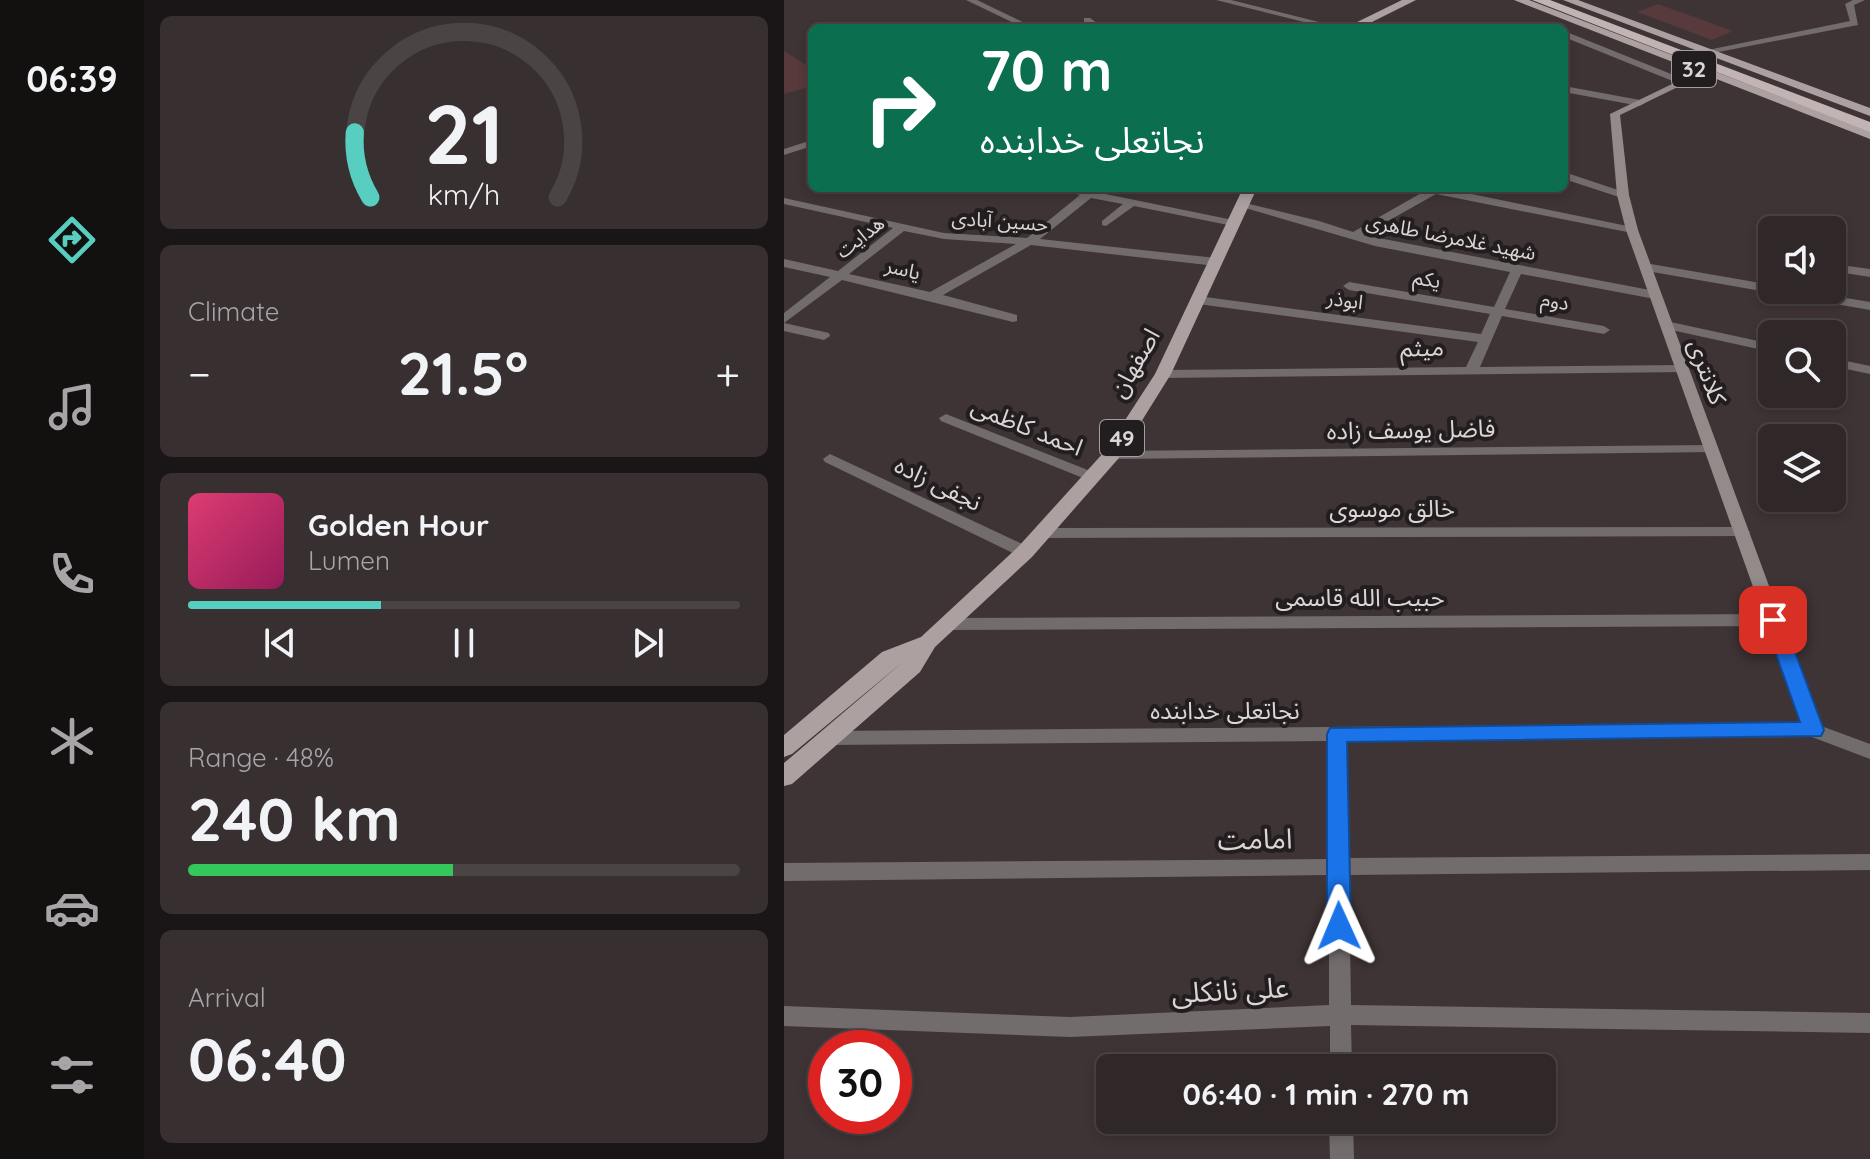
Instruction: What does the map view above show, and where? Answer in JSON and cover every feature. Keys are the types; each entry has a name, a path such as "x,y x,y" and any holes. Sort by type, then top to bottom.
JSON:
{"highway":[{"name":"32","path":"1538,0 1870,127"},
{"name":"32","path":"1558,0 1870,119"}],"main road":[{"path":"1357,24 1365,16 1397,0"},
{"path":"1359,24 1411,0"},
{"name":"32","path":"1519,0 1870,135"},
{"name":"32","path":"1568,0 1870,112"},
{"path":"1616,39 1613,36 1615,31 1644,30"},
{"name":"اصفهان","path":"784,777 912,666 928,642 1025,552 1112,455 1163,374 1245,196"},
{"name":"اصفهان","path":"784,748 890,658 928,642"}],"street":[{"path":"970,0 1022,24"},
{"path":"1703,52 1855,23 1849,4 1861,0"},
{"path":"1227,1 1323,24"},
{"path":"1087,20 1094,24"},
{"path":"1294,24 1307,20"},
{"path":"1568,31 1581,25"},
{"path":"1568,35 1683,82"},
{"name":"کلانتری","path":"1704,72 1615,114 1623,195 1645,267 1813,730"},
{"path":"1568,90 1640,103"},
{"path":"784,152 808,144"},
{"path":"1568,176 1623,195"},
{"path":"1079,192 1233,223"},
{"path":"1354,236 1431,192"},
{"path":"1450,192 1632,230"},
{"path":"932,296 1030,241 1089,194"},
{"name":"شهید غلامرضا طاهری","path":"1245,196 1375,243 1655,295"},
{"name":"حسین آبادی","path":"784,201 944,236 1030,241 1216,262"},
{"path":"1106,223 1132,202"},
{"name":"هدایت","path":"784,319 902,227"},
{"name":"یاسر","path":"784,263 932,296 1013,318"},
{"path":"1645,267 1758,287"},
{"path":"1472,369 1517,269"},
{"path":"1846,270 1870,273"},
{"name":"یکم","path":"1349,286 1498,312"},
{"name":"ابوذر","path":"1198,300 1486,339"},
{"path":"1846,302 1870,306"},
{"name":"دوم","path":"1498,312 1604,330"},
{"path":"1666,325 1758,345"},
{"path":"784,327 824,336"},
{"path":"1846,365 1870,370"},
{"name":"میثم","path":"1163,374 1682,369"},
{"name":"احمد کاظمی","path":"946,418 1093,477"},
{"name":"فاضل یوسف زاده","path":"1112,455 1711,449"},
{"name":"نجفی زاده","path":"830,459 1025,552"},
{"name":"خالق موسوی","path":"1042,533 1742,532"},
{"name":"حبیب الله قاسمی","path":"947,624 1773,620"},
{"path":"1813,730 1870,752"},
{"name":"نجاتعلی خدابنده","path":"828,738 1813,730"},
{"path":"1337,734 1341,1054"},
{"name":"امامت","path":"784,872 1870,862"},
{"name":"علی نانکلی","path":"784,1016 1070,1027 1340,1015 1870,1023"},
{"path":"1341,1134 1342,1159"}],"shaded area":[{"path":"1658,4 1733,31 1712,40 1637,12"},
{"path":"784,51 808,66 808,87 784,94"}],"route":[{"path":"1339,926 1337,734 1813,730 1773,620"}]}
